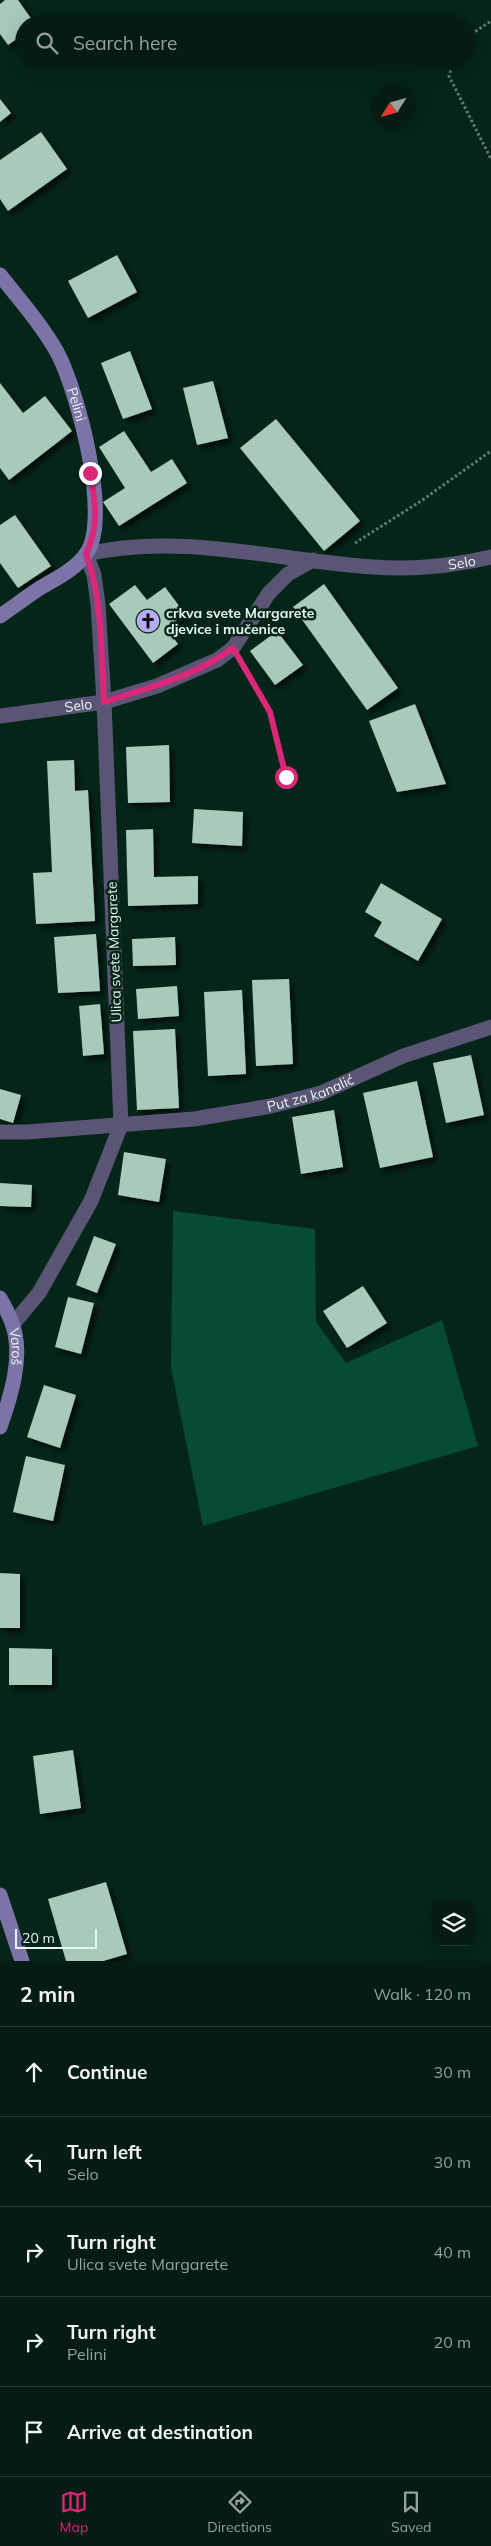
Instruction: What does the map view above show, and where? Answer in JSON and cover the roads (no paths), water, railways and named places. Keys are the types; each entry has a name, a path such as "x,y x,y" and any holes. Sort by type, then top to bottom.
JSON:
{"main road":[{"name":"Pelini","path":"0,276 37,321 57,352 71,384 84,428 96,501 94,532 86,554"},
{"name":"Selo","path":"0,616 59,576 86,554"},
{"name":"Varoš","path":"0,1298 13,1324 15,1371 9,1400 0,1427"},
{"path":"0,1895 22,1961"}],"street":[{"name":"Selo","path":"86,554 122,546 170,545 374,567 458,565 491,557"},
{"name":"Ulica svete Margarete","path":"13,1324 38,1293 91,1201 121,1126 104,702 98,604 94,575 86,554"},
{"name":"Selo","path":"0,716 104,702 156,686 217,660 233,648 269,593 288,574 313,560"},
{"name":"Put za kanalić","path":"0,1132 121,1126 194,1119 271,1106 321,1093 403,1056 491,1027"}],"place":[{"name":"crkva svete Margarete djevice i mučenice","path":"148,621"}]}
